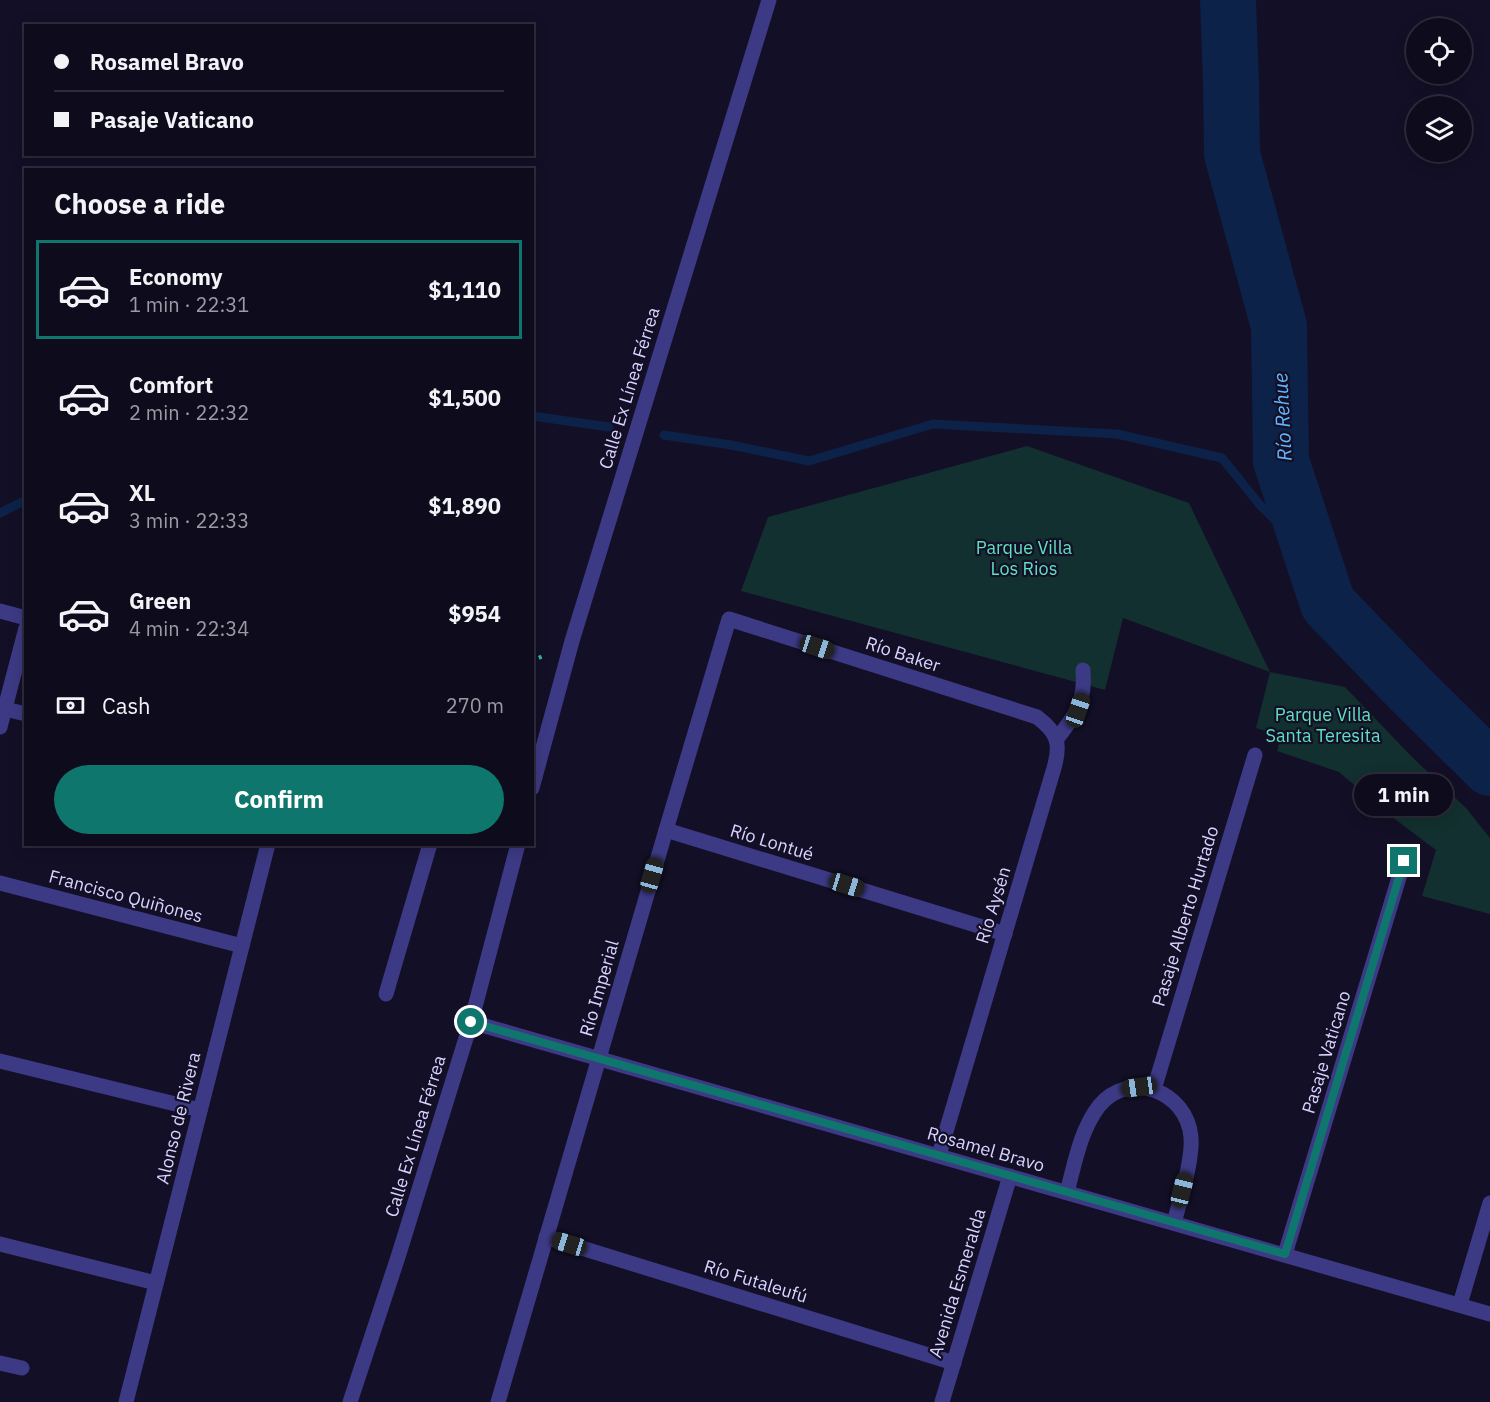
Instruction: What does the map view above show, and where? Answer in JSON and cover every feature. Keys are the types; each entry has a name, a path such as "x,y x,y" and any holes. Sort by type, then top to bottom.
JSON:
{"street":[{"name":"Calle Ex Línea Férrea","path":"534,781 572,641 769,0"},
{"path":"0,611 24,617"},
{"name":"Río Baker","path":"729,619 1037,717 1046,724 1056,740"},
{"name":"Río Imperial","path":"498,1402 729,619"},
{"path":"0,727 24,636"},
{"path":"1056,740 1078,710 1083,696 1083,670"},
{"path":"5,709 24,714"},
{"name":"Río Aysén","path":"939,1155 1058,756 1059,748 1056,740"},
{"name":"Pasaje Alberto Hurtado","path":"1154,1089 1255,754"},
{"name":"Río Lontué","path":"666,830 1005,934"},
{"name":"Alonso de Rivera","path":"126,1402 267,846"},
{"path":"386,994 429,846"},
{"name":"Calle Ex Línea Férrea","path":"350,1402 399,1257 471,1022 517,846"},
{"name":"Pasaje Vaticano","path":"1285,1254 1404,861"},
{"name":"Francisco Quiñones","path":"0,883 242,946"},
{"name":"Rosamel Bravo","path":"471,1022 1490,1314"},
{"path":"0,1061 200,1110"},
{"path":"1067,1192 1084,1130 1100,1104 1125,1089 1139,1087 1154,1089 1177,1103 1185,1114 1192,1139 1174,1223"},
{"name":"Avenida Esmeralda","path":"942,1402 1010,1176"},
{"path":"1460,1304 1490,1203"},
{"name":"Río Futaleufú","path":"546,1237 954,1363"},
{"path":"0,1244 156,1283"},
{"path":"0,1363 22,1368"}],"green space":[{"name":"Parque Villa Los Rios","path":"1027,446 1189,503 1270,672 1123,618 1105,690 741,591 768,517"},
{"name":"Parque Villa Santa Teresita","path":"1270,672 1345,687 1411,756 1466,808 1490,838 1490,914 1422,896 1436,850 1388,814 1339,772 1277,751 1281,736 1256,728"}],"waterway":[{"name":"Río Rehue","path":"1228,0 1232,154 1279,326 1281,461 1328,604 1490,768"},
{"path":"534,416 609,427"},
{"path":"664,435 731,445 809,461 933,424 1117,434 1222,458 1260,505 1313,558"},
{"path":"0,513 24,501"}],"route":[{"path":"471,1022 1285,1254 1404,861"}]}
